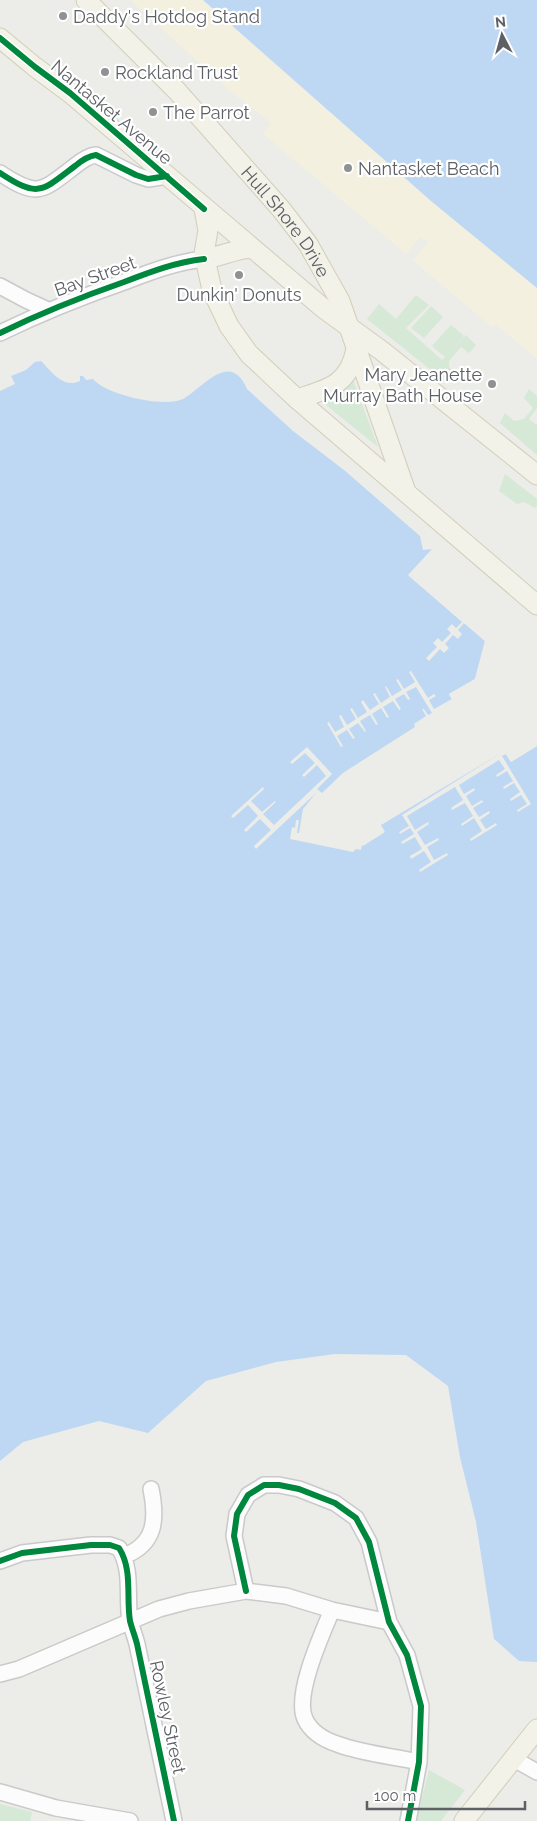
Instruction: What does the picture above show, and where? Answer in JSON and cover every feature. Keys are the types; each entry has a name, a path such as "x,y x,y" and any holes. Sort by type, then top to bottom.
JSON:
{"main road":[{"name":"Hull Shore Drive","path":"86,0 177,90 295,226 327,275 340,301 406,492"},
{"name":"Nantasket Avenue","path":"0,38 70,93 204,209 323,308 382,351 537,476"},
{"path":"204,209 208,230 204,258 215,296 234,334 255,360 297,399 537,605"},
{"name":"Bay Street","path":"204,258 215,257 239,249 251,248"},
{"path":"297,399 329,388 339,382 352,366 356,349"},
{"path":"464,1821 537,1729"}],"street":[{"path":"0,173 18,185 32,190 40,190 51,185 80,162 96,155 136,176 148,179 167,176"},
{"name":"Bay Street","path":"0,333 48,310 176,263 204,258"},
{"path":"0,286 48,310"},
{"path":"246,1591 234,1536 238,1514 248,1496 264,1485 279,1484 299,1489 335,1503 356,1518 369,1542 389,1622 407,1655 421,1706 419,1762 408,1821"},
{"path":"0,1561 22,1553 91,1545 120,1548 124,1556 137,1551 147,1541 152,1532 154,1508 151,1489"},
{"name":"Rowley Street","path":"124,1556 130,1592 130,1620 137,1644 174,1821"},
{"path":"0,1674 26,1666 130,1620 160,1609 189,1601 246,1591 286,1596 332,1610 389,1622"},
{"path":"332,1610 306,1679 302,1696 305,1718 312,1730 323,1738 338,1744 377,1755 419,1762"},
{"path":"514,1759 537,1772"},
{"path":"0,1792 56,1808 130,1821"}],"green space":[{"path":"416,295 429,305 406,328 442,360 445,357 432,346 451,325 464,336 450,351 466,335 476,345 469,353 461,347 449,361 449,367 460,376 455,381 446,382 367,319 379,304 396,319"},
{"path":"431,306 443,317 424,338 411,328"},
{"path":"353,380 378,447 321,401"},
{"path":"529,389 537,396 537,408 529,419 537,425 537,455 500,423 505,413 514,421 524,419 533,408 524,398"},
{"path":"505,474 537,499 537,506 535,508 524,502 517,504 499,491"},
{"path":"429,1770 465,1790 441,1821 416,1821"},
{"path":"0,1804 32,1812 30,1821 0,1821"}],"sand":[{"name":"Nantasket Beach","path":"130,0 203,0 431,201 537,288 537,359 495,324 492,327 413,261 428,242 420,237 406,254 263,134 271,123 231,92"}],"water":[{"path":"203,0 537,0 537,288 431,201"},
{"path":"41,361 53,374 68,383 80,381 80,376 83,376 86,380 93,379 100,385 122,395 163,402 183,399 216,375 232,372 240,378 247,389 293,431 344,470 420,536 423,550 432,549 409,576 485,641 475,679 449,694 454,703 343,773 314,804 310,826 362,836 504,751 511,762 537,746 537,1662 519,1661 494,1639 476,1522 460,1457 448,1386 406,1355 335,1354 276,1362 206,1381 148,1433 99,1421 23,1442 0,1461 0,391 15,384 11,376 26,370 35,362"}],"pier":[{"path":"434,547 434,551 412,575 487,639 477,680 452,695 456,705 344,775 316,806 312,824 362,834 503,748 506,749 512,759 537,744 537,746 511,762 506,754 502,756 531,804 518,812 517,810 527,804 521,795 511,801 510,799 520,792 514,783 504,789 503,787 513,781 507,771 497,777 496,775 505,769 499,760 459,785 464,794 474,788 475,790 466,796 472,806 482,800 483,802 473,808 479,817 489,811 490,813 480,820 486,829 496,823 497,825 471,841 470,839 482,831 474,818 462,826 461,824 473,816 465,803 452,810 451,808 463,800 455,787 407,816 415,830 428,822 429,824 417,832 425,845 438,838 439,840 427,847 434,860 447,853 448,855 420,872 419,870 431,862 424,851 411,859 410,856 422,849 415,837 402,844 401,842 414,834 410,828 400,834 399,832 409,826 402,815 504,751 381,825 385,832 362,845 361,850 356,849 353,852 290,839 292,827 295,828 296,820 299,820 297,833 299,833 303,809 316,793 256,849 254,846 271,830 260,819 246,832 244,830 258,816 248,805 233,818 231,816 263,787 264,789 251,801 262,812 276,802 263,814 274,825 326,776 317,765 304,777 302,775 315,763 305,753 292,764 290,762 307,747 332,774 317,789 322,793 343,773 415,727 414,724 426,716 422,709 428,715 432,713 416,687 406,692 410,699 408,700 404,694 395,699 401,709 399,710 393,701 383,707 389,717 387,718 381,708 372,714 378,724 376,725 370,715 360,721 365,732 358,723 349,729 355,738 353,739 347,730 337,736 343,746 341,747 327,723 329,722 335,732 344,727 339,716 341,715 347,725 356,719 350,709 352,708 358,718 367,712 361,702 363,700 370,710 379,704 373,694 375,693 381,703 390,697 386,686 392,696 402,690 396,680 398,679 404,689 415,682 409,672 411,671 428,698 434,694 436,696 429,700 434,709 452,699 449,694 475,679 485,641 464,623 458,630 462,634 458,639 453,635 445,644 449,648 444,653 440,649 429,661 426,658 437,647 433,643 438,638 442,642 451,633 447,629 452,624 456,628 462,622 408,575"}],"cycle path":[{"path":"0,38 70,93 204,209"},
{"path":"0,173 23,186 39,189 54,182 90,156 96,155 148,179 167,176"},
{"path":"0,333 92,293 173,265 204,259"},
{"path":"246,1591 234,1536 237,1514 248,1495 264,1485 279,1485 299,1489 335,1503 356,1518 369,1542 389,1622 407,1655 421,1706 419,1762 408,1821"},
{"path":"0,1561 22,1553 91,1545 110,1545 119,1548 128,1574 130,1621 137,1644 174,1821"}],"place":[{"name":"Daddy's Hotdog Stand","path":"63,16"},
{"name":"Rockland Trust","path":"105,72"},
{"name":"The Parrot","path":"153,112"},
{"name":"Nantasket Beach","path":"348,168"},
{"name":"Dunkin' Donuts","path":"239,275"},
{"name":"Mary Jeanette Murray Bath House","path":"492,384"}]}
